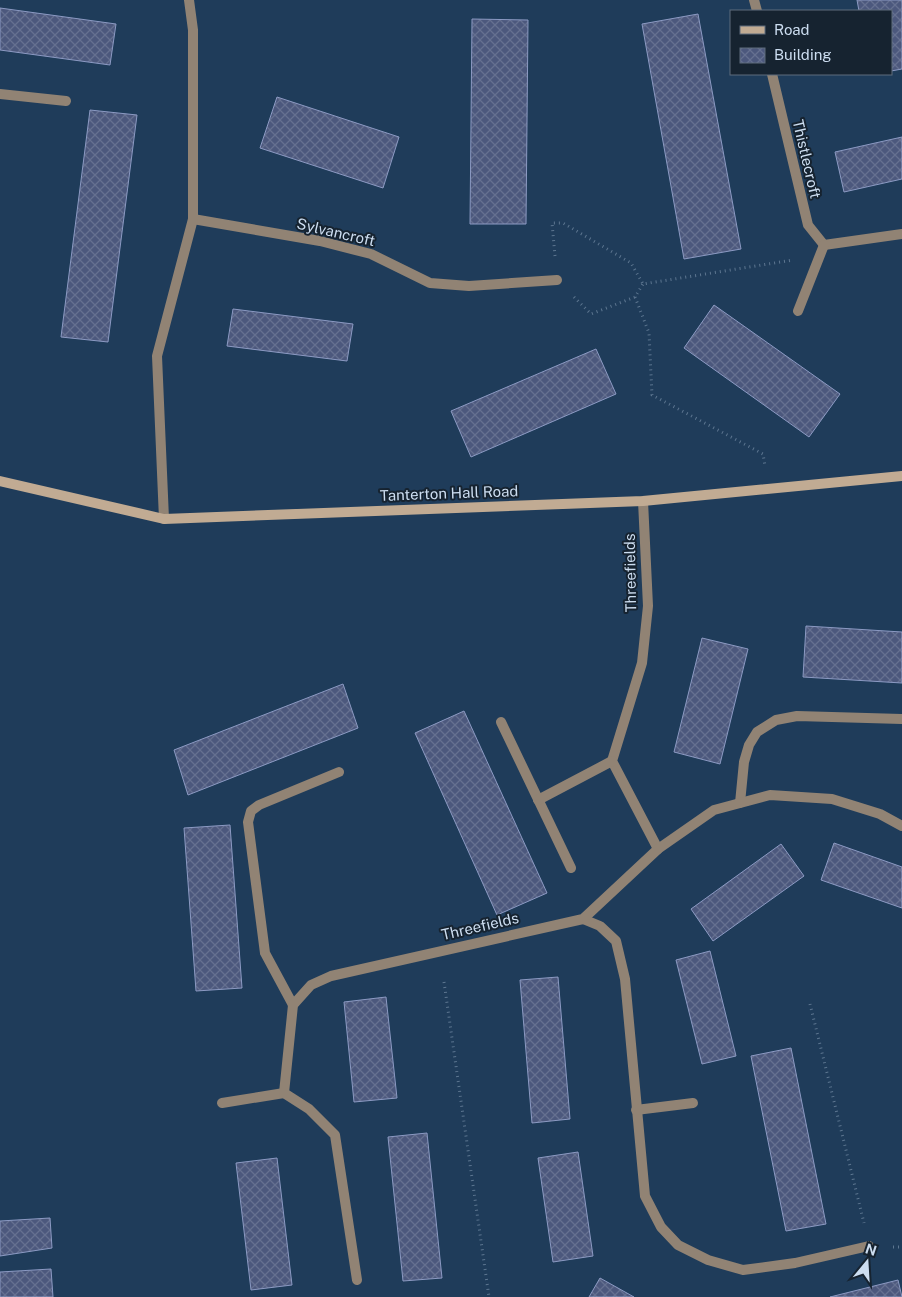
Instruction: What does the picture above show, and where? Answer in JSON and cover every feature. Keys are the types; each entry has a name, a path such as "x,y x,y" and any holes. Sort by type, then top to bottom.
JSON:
{"street":[{"path":"164,518 157,356 193,219 193,30 189,0"},
{"name":"Thistlecroft","path":"772,75 808,225 824,245"},
{"path":"0,94 66,101"},
{"name":"Sylvancroft","path":"193,219 320,241 371,254 430,282 469,286 557,280"},
{"path":"798,311 824,245 902,234"},
{"name":"Tanterton Hall Road","path":"0,481 164,518 643,501 902,476"},
{"name":"Threefields","path":"612,761 642,663 648,606 643,501"},
{"path":"740,803 744,762 749,746 758,732 776,720 797,716 902,720"},
{"path":"501,722 571,868"},
{"path":"538,800 612,761 658,849"},
{"path":"284,1094 293,1005 264,953 248,822 251,811 259,805 339,772"},
{"name":"Threefields","path":"293,1005 311,985 331,976 582,919 658,849 714,810 770,795 832,799 880,814 902,826"},
{"path":"582,919 600,926 616,941 624,980 645,1196 660,1227 678,1245 708,1260 743,1270 795,1263 869,1246"},
{"path":"222,1104 284,1094 309,1109 335,1136 357,1280"},
{"path":"636,1110 693,1103"}],"path":[{"path":"643,284 631,263 563,223 552,223 557,280 591,314 635,297 643,284 805,258 824,245"},
{"path":"635,297 649,333 652,395 763,454 767,489"},
{"path":"444,982 489,1297"},
{"path":"810,1004 869,1246 902,1247"}],"building":[{"path":"857,0 902,0 902,69 892,71 892,10 859,10"},
{"path":"0,8 116,24 110,65 0,50"},
{"path":"698,14 741,249 684,259 642,24"},
{"path":"472,19 528,20 526,224 470,224"},
{"path":"277,97 399,137 383,188 260,148"},
{"path":"90,110 137,115 108,342 61,337"},
{"path":"902,137 902,179 844,192 835,152"},
{"path":"714,305 840,394 809,437 684,348"},
{"path":"233,309 353,324 347,361 227,346"},
{"path":"596,349 616,394 471,457 451,411"},
{"path":"806,626 902,632 902,683 803,677"},
{"path":"702,638 748,649 720,764 674,752"},
{"path":"343,684 358,728 188,795 174,750"},
{"path":"464,711 547,893 497,915 415,733"},
{"path":"230,825 242,988 196,991 184,828"},
{"path":"834,843 902,867 902,908 821,880"},
{"path":"781,844 804,876 713,941 691,909"},
{"path":"710,951 736,1056 702,1064 676,960"},
{"path":"558,977 570,1119 532,1123 520,980"},
{"path":"386,997 397,1098 354,1102 344,1002"},
{"path":"791,1048 826,1224 786,1231 751,1056"},
{"path":"427,1133 442,1278 403,1281 388,1137"},
{"path":"578,1152 593,1256 553,1262 538,1158"},
{"path":"277,1158 292,1285 251,1290 236,1163"},
{"path":"50,1218 52,1248 0,1256 0,1221"},
{"path":"51,1269 53,1297 0,1297 0,1272"},
{"path":"600,1278 634,1297 589,1297"},
{"path":"898,1280 902,1297 830,1297"}]}
